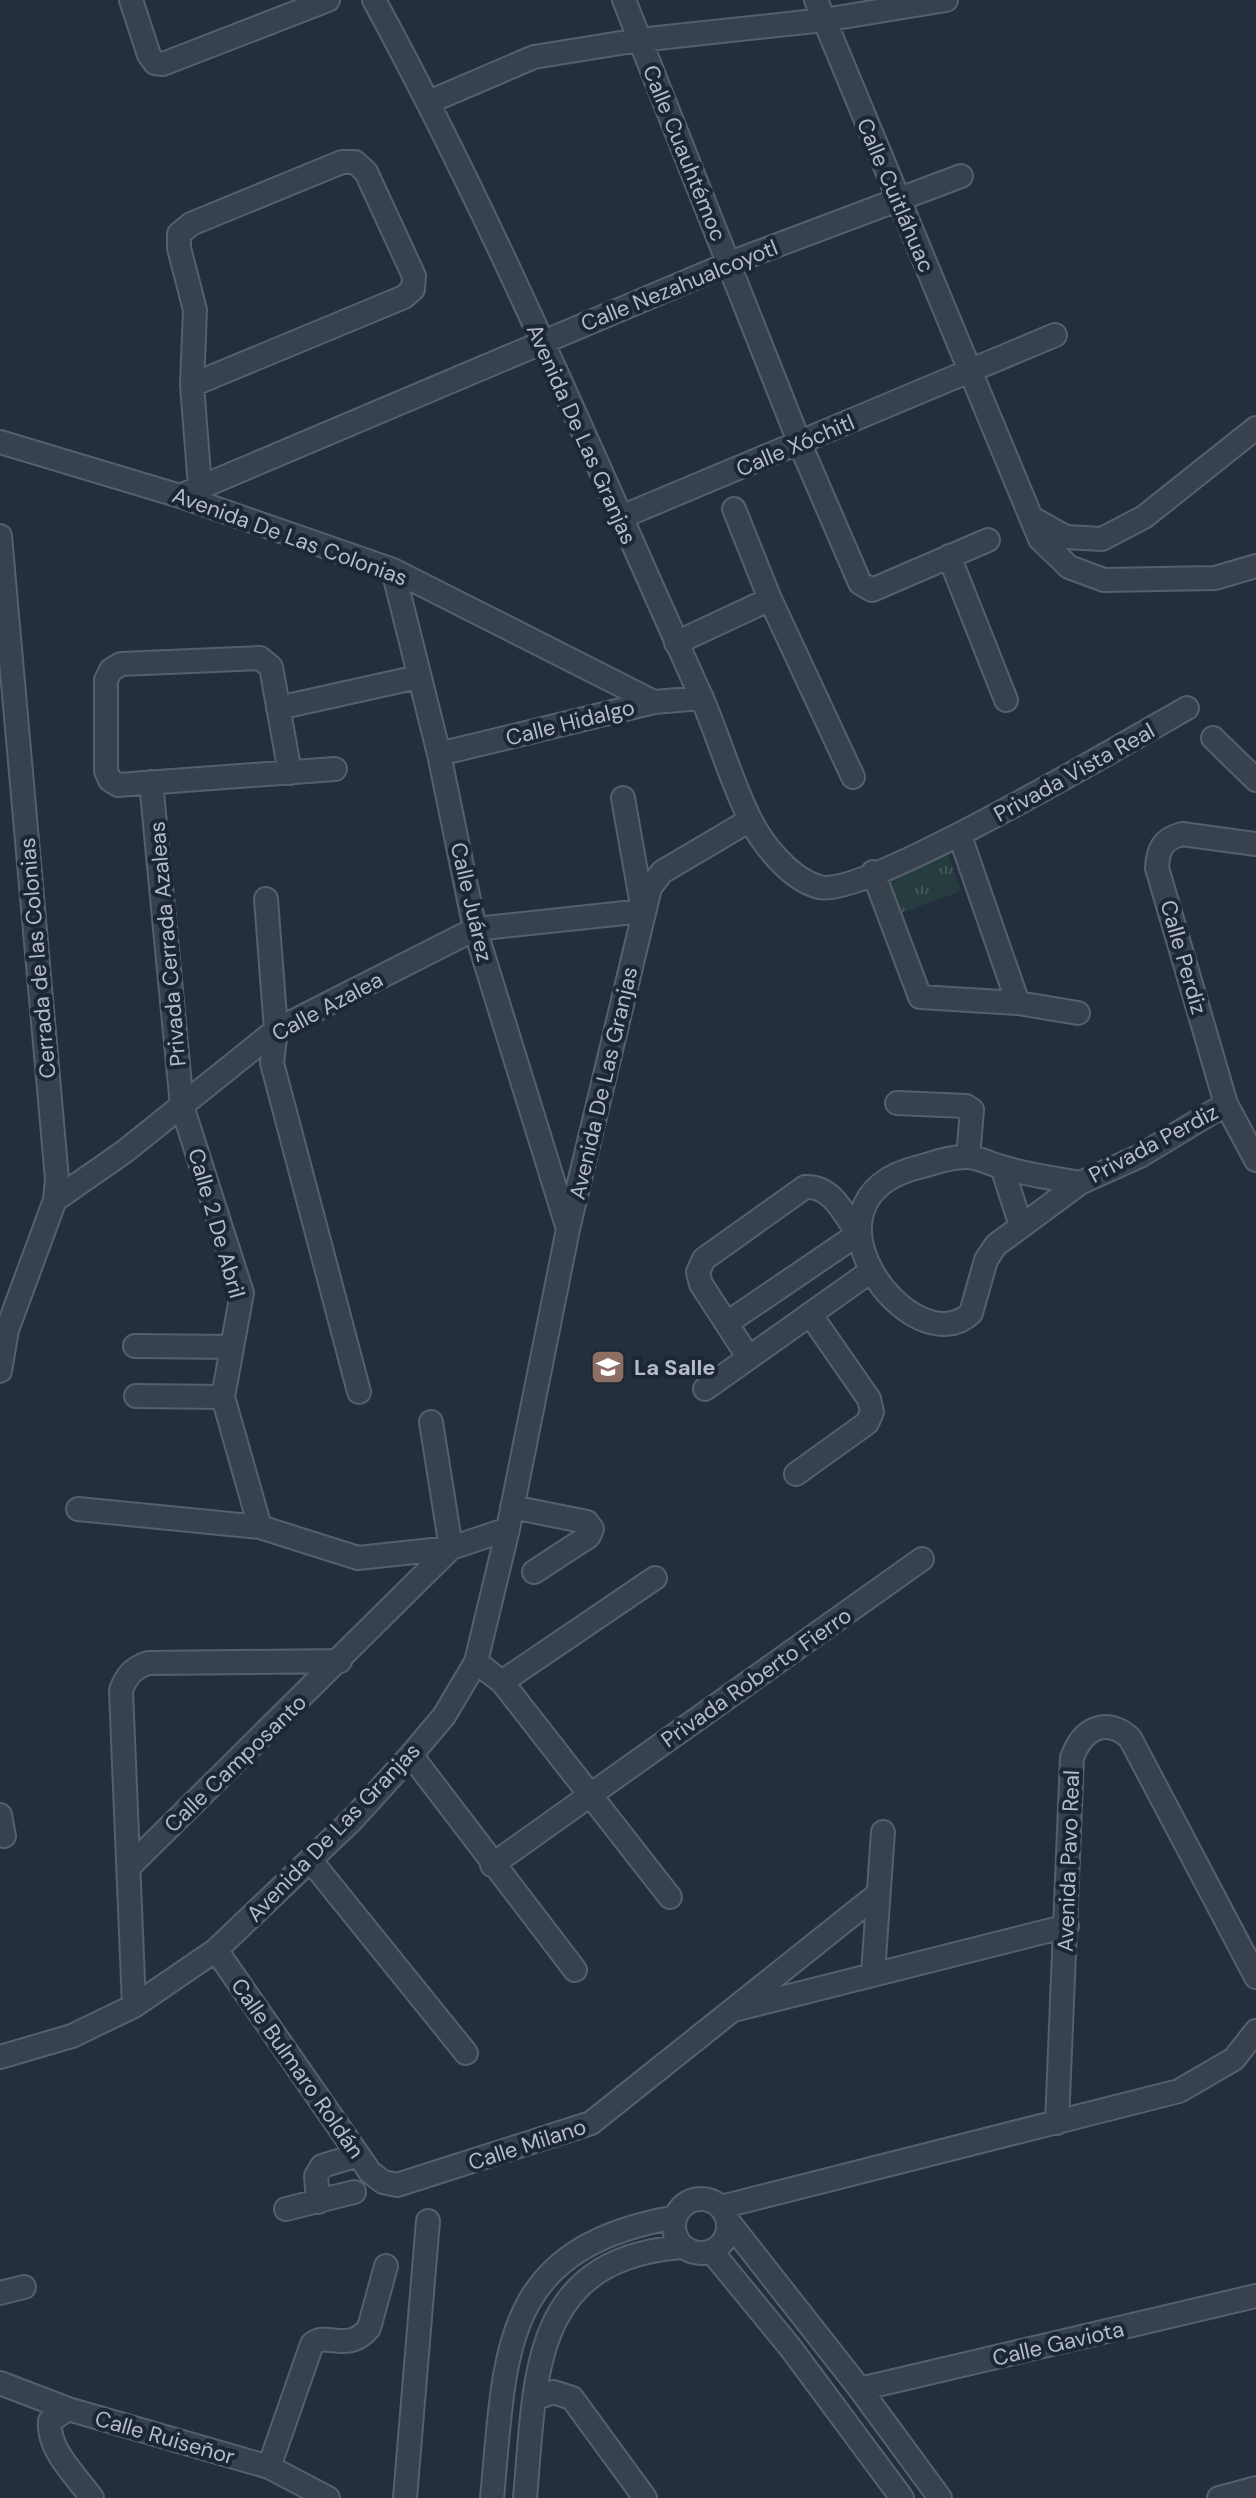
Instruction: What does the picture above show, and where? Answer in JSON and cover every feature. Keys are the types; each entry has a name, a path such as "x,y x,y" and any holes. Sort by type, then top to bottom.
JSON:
{"street":[{"path":"131,0 149,55 155,63 163,64 328,0"},
{"name":"Avenida De Las Granjas","path":"0,2057 72,2036 134,2006 216,1950 311,1861 444,1716 476,1662 510,1518 568,1229 650,888 662,872 750,820 702,698 542,340 429,102 374,0"},
{"name":"Calle Cuauhtémoc","path":"624,0 800,444 833,524 865,589 872,590 949,556"},
{"path":"429,102 534,57 820,10 946,0"},
{"name":"Calle Cuitláhuac","path":"820,10 1036,529"},
{"path":"190,492 192,385 195,310 179,248 179,234 191,224 342,162 355,162 366,172 414,276 413,289 404,297 192,385"},
{"name":"Calle Nezahualcoyotl","path":"190,492 542,340 730,263 961,176"},
{"name":"Calle Xóchitl","path":"619,518 1055,335"},
{"path":"1036,529 1066,537 1102,539 1144,517 1256,428"},
{"name":"Avenida De Las Colonias","path":"0,442 190,492 393,570 654,702"},
{"path":"734,509 770,599 853,777"},
{"path":"1036,529 1069,567 1104,580 1215,578 1256,566"},
{"name":"Cerrada de las Colonias","path":"0,536 57,1179 55,1200 7,1330 0,1371"},
{"path":"988,540 949,556 1006,700"},
{"name":"Calle Juárez","path":"393,570 439,754 475,929 568,1229"},
{"path":"676,643 770,599"},
{"path":"290,773 271,667 260,658 121,664 111,670 106,680 106,771 110,780 118,785 290,773 335,769"},
{"path":"278,708 418,677"},
{"name":"Calle Hidalgo","path":"439,754 654,702 702,698"},
{"name":"Privada Vista Real","path":"750,820 775,855 809,883 832,888 960,836 1187,708"},
{"path":"1213,738 1256,780"},
{"name":"Privada Cerrada Azaleas","path":"151,782 182,1106"},
{"path":"623,798 643,911"},
{"name":"Calle Perdiz","path":"1256,844 1182,834 1170,837 1158,856 1157,868 1226,1104 1256,1160"},
{"path":"960,836 1018,1003"},
{"path":"873,872 920,997 925,1000 1018,1003 1078,1013"},
{"path":"266,899 276,1030 272,1063 359,1392"},
{"name":"Calle Azalea","path":"55,1200 182,1106 276,1030 475,929 643,911"},
{"path":"897,1103 966,1106 972,1110 968,1157"},
{"name":"Privada Perdiz","path":"1080,1183 968,1157 904,1171 886,1180 871,1193 862,1211 858,1234 871,1271 883,1290 902,1307 929,1322 955,1323 971,1313 986,1260 996,1245 1080,1183 1140,1156 1226,1104"},
{"name":"Calle 2 De Abril","path":"182,1106 242,1293 223,1397 260,1527"},
{"path":"1002,1167 1021,1226"},
{"path":"727,1323 858,1234 827,1191 817,1186 805,1187 704,1259 698,1272 701,1284 747,1355"},
{"path":"705,1389 747,1355 871,1271"},
{"path":"796,1474 867,1423 872,1412 869,1399 810,1314"},
{"path":"135,1346 232,1347"},
{"path":"136,1396 223,1397"},
{"path":"431,1422 451,1548"},
{"path":"78,1509 260,1527 358,1558 451,1548 510,1518 587,1522 592,1529 589,1536 534,1572"},
{"name":"Calle Camposanto","path":"130,1866 451,1548"},
{"name":"Privada Roberto Fierro","path":"492,1865 922,1559"},
{"path":"502,1682 655,1578"},
{"name":"Calle Camposanto","path":"134,2006 121,1690 135,1667 148,1663 340,1661"},
{"path":"476,1662 502,1682 670,1897"},
{"name":"Avenida Pavo Real","path":"1057,2123 1072,1758 1076,1744 1088,1732 1103,1724 1119,1727 1138,1749 1256,1977"},
{"path":"411,1755 575,1970"},
{"path":"873,1973 883,1832"},
{"path":"311,1861 466,2053"},
{"name":"Calle Milano","path":"383,2182 397,2185 591,2123 878,1894"},
{"name":"Calle Milano","path":"730,2011 1067,1926"},
{"name":"Calle Bulmaro Roldán","path":"216,1950 358,2155 383,2182"},
{"path":"724,2214 1179,2091 1209,2077 1234,2059 1256,2031"},
{"path":"318,2202 316,2176 322,2166 358,2155"},
{"path":"286,2209 354,2192"},
{"path":"683,2247 674,2227 676,2217 690,2201 701,2199 724,2214 940,2498"},
{"path":"525,2498 534,2399 550,2325 564,2301 609,2265 656,2249 683,2247 702,2254 712,2252 725,2239 724,2214"},
{"path":"492,2498 508,2350 519,2318 562,2260 580,2247 637,2224 676,2217"},
{"path":"405,2498 428,2221"},
{"path":"712,2252 807,2369 902,2498"},
{"path":"269,2467 316,2340 341,2344 364,2334 369,2328 386,2266"},
{"path":"0,2293 24,2287"},
{"name":"Calle Gaviota","path":"860,2389 1256,2296"},
{"name":"Calle Ruiseñor","path":"0,2383 68,2409 269,2467 328,2498"},
{"path":"534,2399 553,2392 572,2398 645,2498"},
{"path":"68,2409 50,2421 49,2432 52,2443 92,2498"},
{"path":"1219,2498 1256,2488"}],"green space":[{"path":"948,853 961,891 895,915 883,885"}],"place":[{"name":"La Salle","path":"608,1367"}]}
